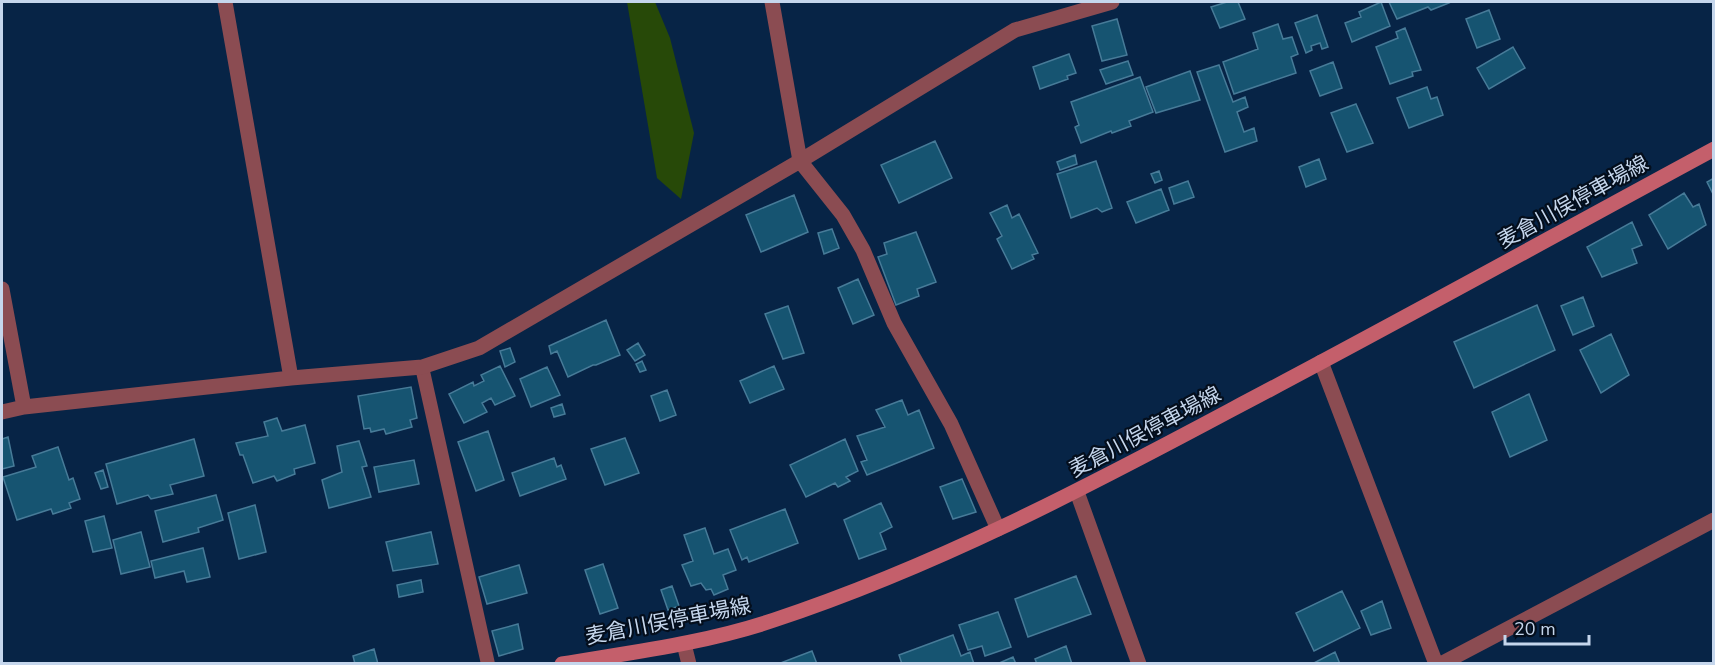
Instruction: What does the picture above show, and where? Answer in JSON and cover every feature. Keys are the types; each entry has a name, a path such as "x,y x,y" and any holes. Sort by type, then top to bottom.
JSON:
{"main road":[{"name":"麦倉川俣停車場線","path":"562,663 684,644 772,621 869,585 998,529 1077,492 1713,149"}],"street":[{"path":"225,2 291,378"},
{"path":"772,2 800,161 843,215 863,250 894,322 951,424 998,529"},
{"path":"2,412 24,407 291,378 422,367 479,348 800,161 1016,30 1112,2"},
{"path":"2,289 24,407"},
{"path":"1321,362 1436,663"},
{"path":"1077,492 1139,663"},
{"path":"1441,663 1713,520"},
{"path":"684,644 689,663"}],"lane":[{"path":"422,367 488,663"}],"green space":[{"path":"627,2 655,2 670,38 694,133 681,199 657,178"}],"building":[{"path":"1227,2 1238,2 1245,19 1220,28 1211,7"},
{"path":"1381,2 1390,26 1352,42 1345,23 1361,17 1359,12"},
{"path":"1389,2 1449,3 1431,10 1428,7 1397,19"},
{"path":"1489,10 1500,39 1477,48 1466,19"},
{"path":"1317,15 1328,47 1322,49 1320,43 1311,46 1312,50 1306,53 1295,23"},
{"path":"1117,19 1127,55 1102,61 1092,26"},
{"path":"1278,24 1283,39 1292,37 1298,54 1291,57 1296,73 1234,94 1223,62 1258,49 1253,33"},
{"path":"1405,28 1421,70 1412,72 1413,76 1390,84 1376,47 1398,38 1396,32"},
{"path":"1513,47 1525,68 1489,89 1477,68"},
{"path":"1069,54 1076,73 1067,76 1068,79 1040,89 1033,67"},
{"path":"1128,61 1133,75 1106,84 1100,70"},
{"path":"1333,62 1342,88 1320,96 1310,71"},
{"path":"1219,65 1233,102 1245,97 1248,107 1237,112 1244,132 1254,128 1257,141 1225,152 1197,72"},
{"path":"1190,71 1200,100 1156,113 1146,87"},
{"path":"1140,77 1153,112 1129,121 1131,126 1081,143 1075,127 1079,125 1071,102"},
{"path":"1427,87 1431,99 1437,97 1443,115 1409,128 1397,98"},
{"path":"1356,104 1373,143 1347,152 1331,113"},
{"path":"935,141 952,178 899,203 881,165"},
{"path":"1075,155 1077,164 1060,170 1057,162"},
{"path":"1319,159 1326,179 1306,187 1299,167"},
{"path":"1096,161 1112,208 1102,212 1097,208 1071,218 1057,174"},
{"path":"1159,171 1162,180 1155,183 1151,174"},
{"path":"1714,178 1714,196 1707,182"},
{"path":"1188,181 1194,197 1174,204 1169,188"},
{"path":"1161,189 1169,210 1136,223 1127,202"},
{"path":"1684,193 1693,207 1699,204 1706,225 1668,249 1649,215"},
{"path":"794,195 808,232 761,252 746,215"},
{"path":"1007,205 1012,218 1019,214 1038,253 1032,255 1034,259 1012,269 997,239 1002,236 990,213"},
{"path":"1632,222 1642,245 1632,249 1637,263 1602,277 1587,247"},
{"path":"832,229 839,248 824,254 818,233"},
{"path":"916,232 936,282 917,289 919,296 896,305 878,257 887,254 884,243"},
{"path":"858,279 874,315 853,324 838,288"},
{"path":"1583,297 1594,326 1573,335 1561,306"},
{"path":"1537,305 1555,350 1474,388 1454,342"},
{"path":"788,306 804,353 783,359 765,314"},
{"path":"606,320 620,355 568,377 557,351 551,354 549,346"},
{"path":"1611,334 1629,375 1601,393 1580,350"},
{"path":"638,343 645,355 635,361 627,350"},
{"path":"510,348 515,362 505,367 500,351"},
{"path":"642,361 646,370 640,372 636,364"},
{"path":"500,366 515,396 495,405 491,398 482,403 487,412 464,423 449,394 473,382 474,386 484,381 481,375"},
{"path":"774,366 784,389 750,403 740,381"},
{"path":"547,367 560,395 531,407 520,379"},
{"path":"411,387 417,418 410,420 412,427 386,434 384,429 371,432 370,428 364,429 358,396"},
{"path":"667,390 676,415 660,421 651,396"},
{"path":"1529,394 1547,440 1510,457 1492,412"},
{"path":"902,400 908,415 919,410 934,448 867,475 861,462 867,460 857,436 885,427 876,410"},
{"path":"562,404 565,414 554,417 551,408"},
{"path":"277,418 282,431 305,425 315,463 294,469 295,474 277,481 274,476 253,483 236,443 268,436 264,422"},
{"path":"488,431 504,480 476,491 458,442"},
{"path":"8,437 14,466 2,469 2,439"},
{"path":"625,438 639,473 605,485 591,449"},
{"path":"194,439 204,476 170,485 173,494 151,499 148,495 117,504 106,464"},
{"path":"845,439 858,471 846,477 850,481 838,487 835,483 806,497 790,465"},
{"path":"359,441 367,466 362,467 371,497 329,508 322,480 342,472 337,446"},
{"path":"58,447 69,480 73,478 80,499 69,503 71,508 53,514 51,509 17,520 3,477 36,467 32,456"},
{"path":"554,458 557,467 561,465 566,479 520,496 512,473"},
{"path":"414,460 419,484 379,492 374,467"},
{"path":"103,470 108,487 101,489 95,473"},
{"path":"962,479 976,512 953,519 940,487"},
{"path":"216,495 223,520 198,528 199,532 163,542 155,511"},
{"path":"881,503 892,527 880,533 886,549 859,559 844,520"},
{"path":"255,505 266,552 239,559 228,513"},
{"path":"785,509 798,543 749,562 747,557 742,560 730,530"},
{"path":"104,516 112,548 93,552 85,521"},
{"path":"705,528 714,554 728,549 736,570 723,575 728,589 714,595 711,589 706,590 701,583 691,586 682,565 693,561 684,535"},
{"path":"141,532 150,567 121,574 113,540"},
{"path":"431,532 438,564 393,571 386,542"},
{"path":"203,548 210,577 187,582 184,571 155,578 151,561"},
{"path":"603,564 618,608 600,614 585,570"},
{"path":"519,565 527,593 487,604 479,577"},
{"path":"1076,576 1091,614 1028,637 1015,599"},
{"path":"421,580 423,592 399,597 397,585"},
{"path":"672,586 679,606 668,610 661,590"},
{"path":"1342,591 1360,628 1314,651 1296,613"},
{"path":"1382,601 1391,628 1371,635 1361,611"},
{"path":"998,612 1011,647 985,656 982,646 968,650 959,625"},
{"path":"518,624 523,649 499,656 492,631"},
{"path":"953,635 961,656 970,652 974,664 902,664 899,655"},
{"path":"1066,646 1072,664 1037,664 1035,659"},
{"path":"374,649 378,664 355,664 353,656"},
{"path":"812,651 817,664 778,664"},
{"path":"1335,652 1340,664 1312,664"},
{"path":"1013,657 1016,664 997,664"}]}
